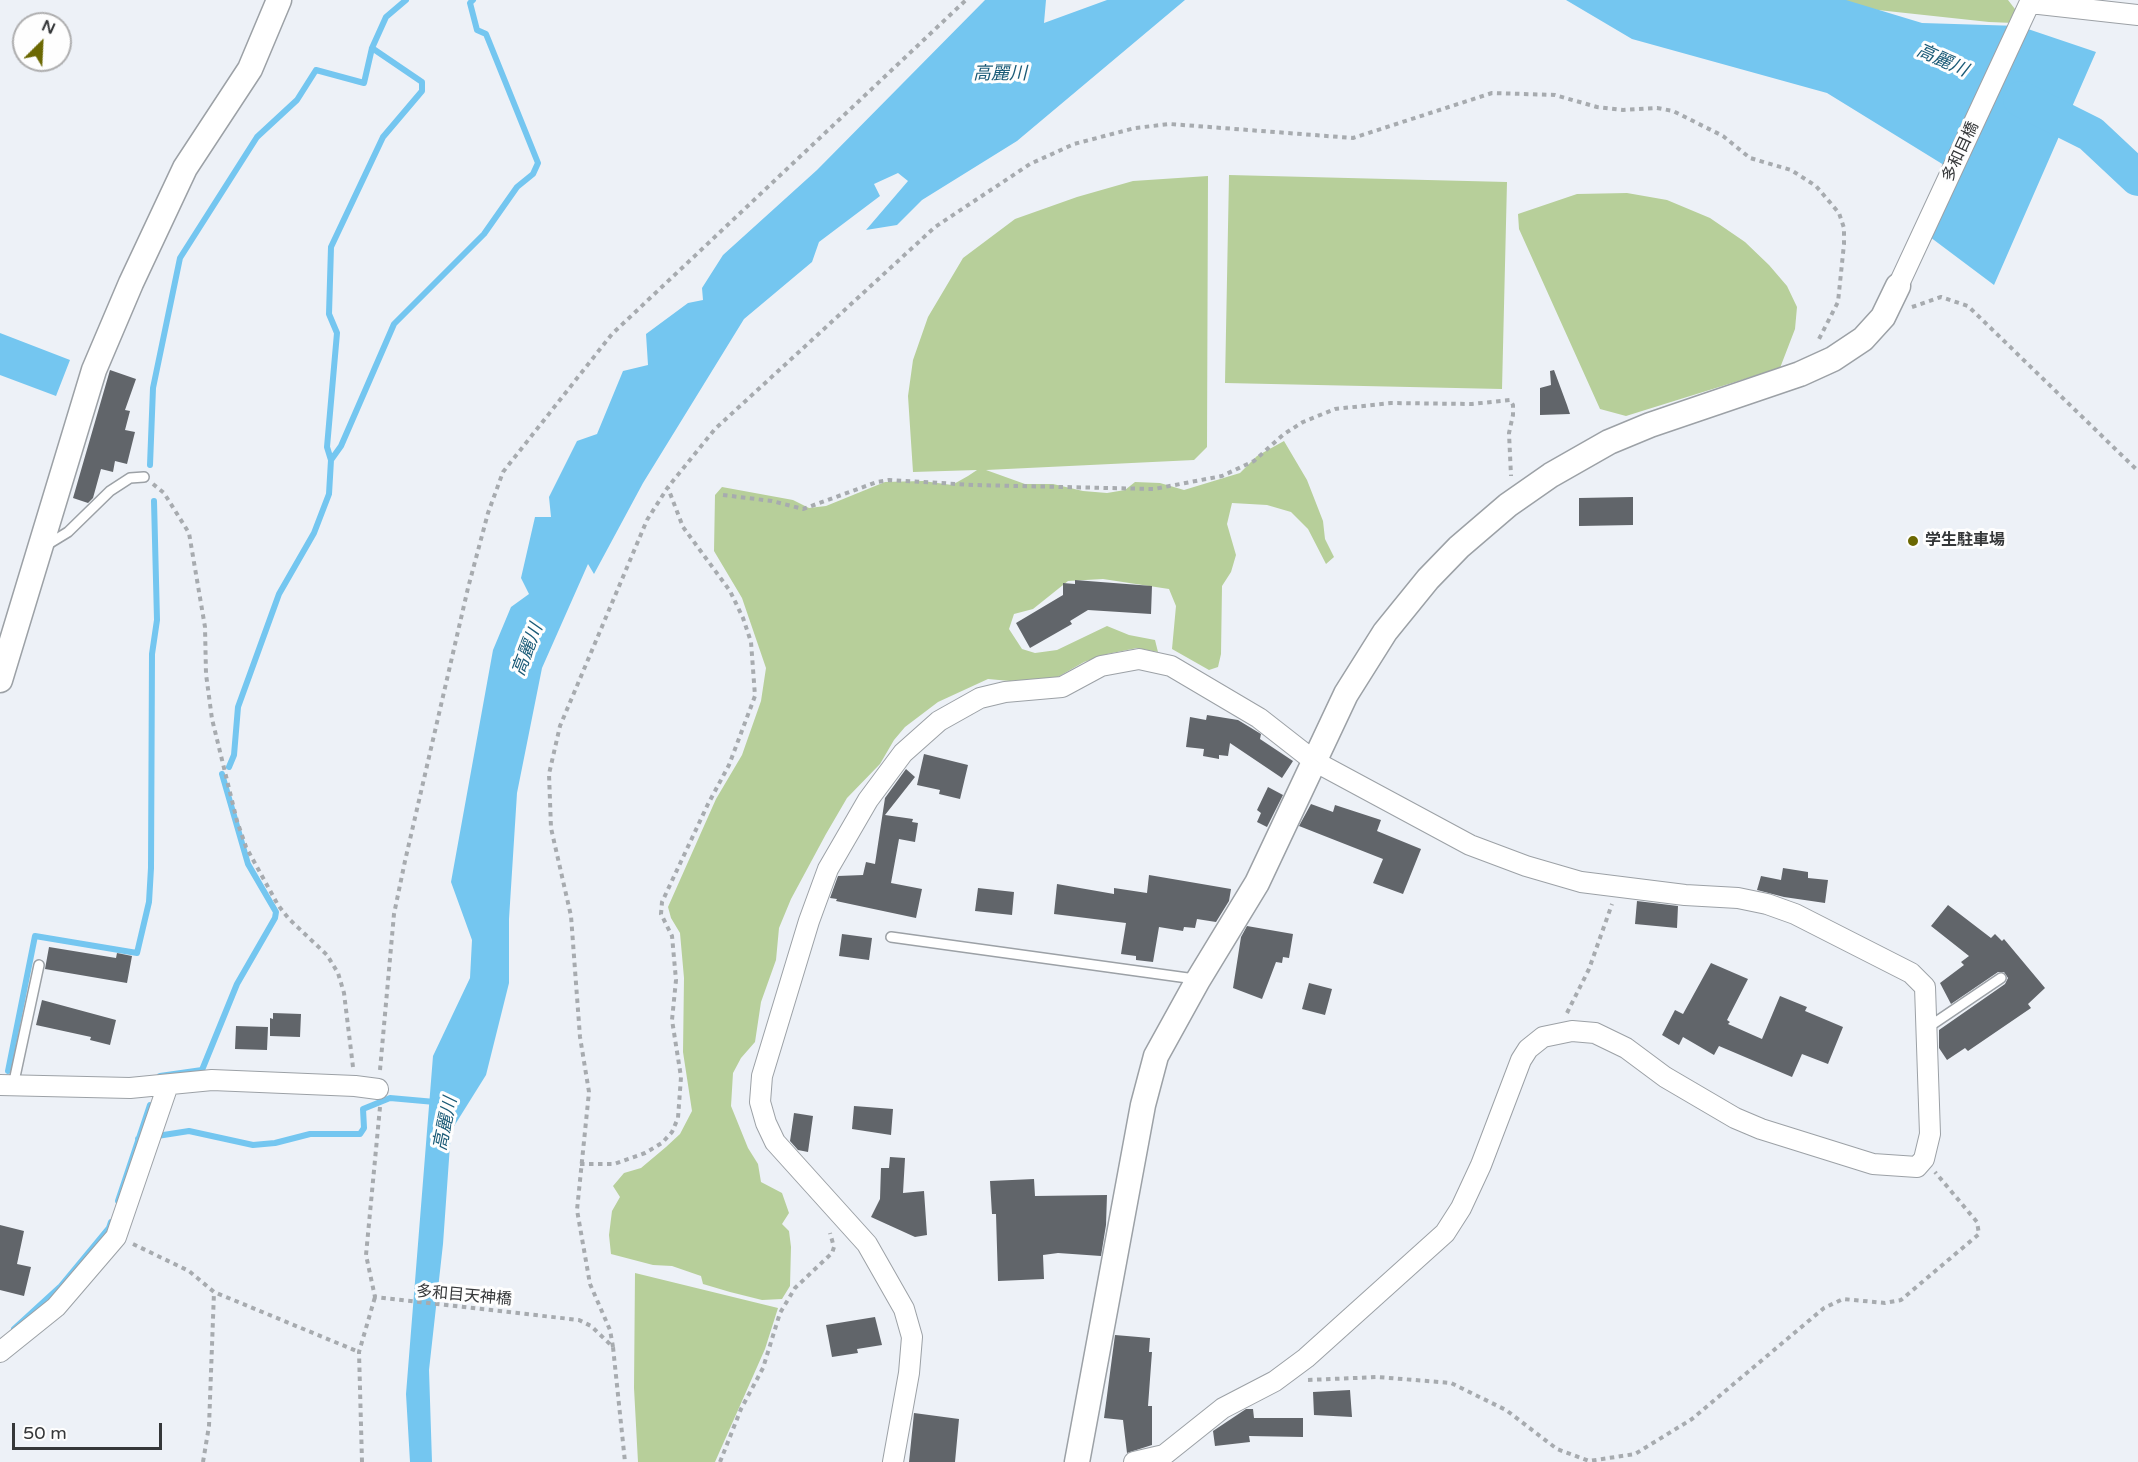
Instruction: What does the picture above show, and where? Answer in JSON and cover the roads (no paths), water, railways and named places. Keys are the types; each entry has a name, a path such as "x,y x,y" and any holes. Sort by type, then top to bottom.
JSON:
{"street":[{"path":"0,680 94,370 130,283 185,168 256,59 279,0"},
{"path":"2028,5 2138,15"},
{"name":"多和目橋","path":"1898,286 2028,5"},
{"path":"1077,1462 1143,1105 1156,1056 1198,980 1257,883 1346,694 1385,632 1428,579 1459,547 1519,496 1610,442 1650,425 1816,367 1863,339 1883,317 1898,286"},
{"path":"893,1462 909,1373 912,1337 904,1309 867,1244 775,1142 760,1102 762,1076 809,921 828,869 868,800 903,753 939,721 980,698 1005,692 1062,687 1101,666 1139,659 1171,666 1217,691 1259,718 1314,761 1470,845 1526,867 1581,882 1738,898 1767,904 1795,914 1911,973 1925,987 1930,1134 1924,1159 1917,1167 1873,1164 1761,1129 1735,1118 1616,1043 1595,1034 1558,1033 1543,1037 1528,1048 1521,1060 1481,1165 1461,1209 1445,1233 1306,1358 1275,1381 1224,1408 1164,1455 1134,1462"},
{"path":"6,1086 130,1088 212,1080 356,1086 378,1089"},
{"path":"0,1352 56,1307 116,1237 168,1085"}],"lane":[{"path":"39,548 53,543 68,532 110,491 130,478 144,477"},
{"path":"891,937 1198,980"},
{"path":"6,1086 39,965"},
{"path":"1927,1029 2001,978"}],"water":[{"name":"高麗川","path":"985,0 1046,0 1044,23 1107,0 1185,0 1017,141 922,200 897,225 866,230 908,181 898,173 874,184 880,196 819,242 812,262 744,319 643,483 594,574 588,564 542,668 517,793 509,919 509,983 486,1075 451,1131 443,1244 429,1370 432,1462 410,1462 406,1394 433,1056 470,978 472,940 451,882 493,650 511,607 529,594 521,578 535,517 551,517 549,497 577,441 597,434 623,371 648,365 646,334 688,303 703,300 702,288 723,255 817,170"},
{"name":"高麗川","path":"1566,0 1846,0 1922,23 2019,26 2096,52 1994,285 1930,237 1952,170 1827,93 1632,39"},
{"path":"0,333 70,360 56,396 0,375"}],"waterway":[{"path":"150,465 153,388 180,258 257,137 297,100 316,70 364,83 372,48 386,17 406,0"},
{"path":"229,767 234,755 238,707 279,594 314,533 329,494 331,460 341,446 394,324 484,234 517,187 533,174 538,163 486,34 477,30 470,3 473,0"},
{"path":"331,460 327,447 337,333 329,314 331,247 383,137 422,91 422,82 372,48"},
{"name":"高麗川","path":"2021,99 2091,134 2138,178"},
{"path":"8,1071 35,936 137,953 149,902 151,868 152,654 157,620 154,501"},
{"path":"160,1076 202,1070 237,984 275,918 276,912 248,864 222,774"},
{"path":"138,1139 189,1131 253,1145 275,1143 310,1134 360,1134 364,1128 363,1109 390,1098 435,1102"},
{"path":"118,1201 150,1105"},
{"path":"14,1329 61,1286 109,1228 111,1222"}],"place":[{"name":"学生駐車場","path":"1913,541"}]}
